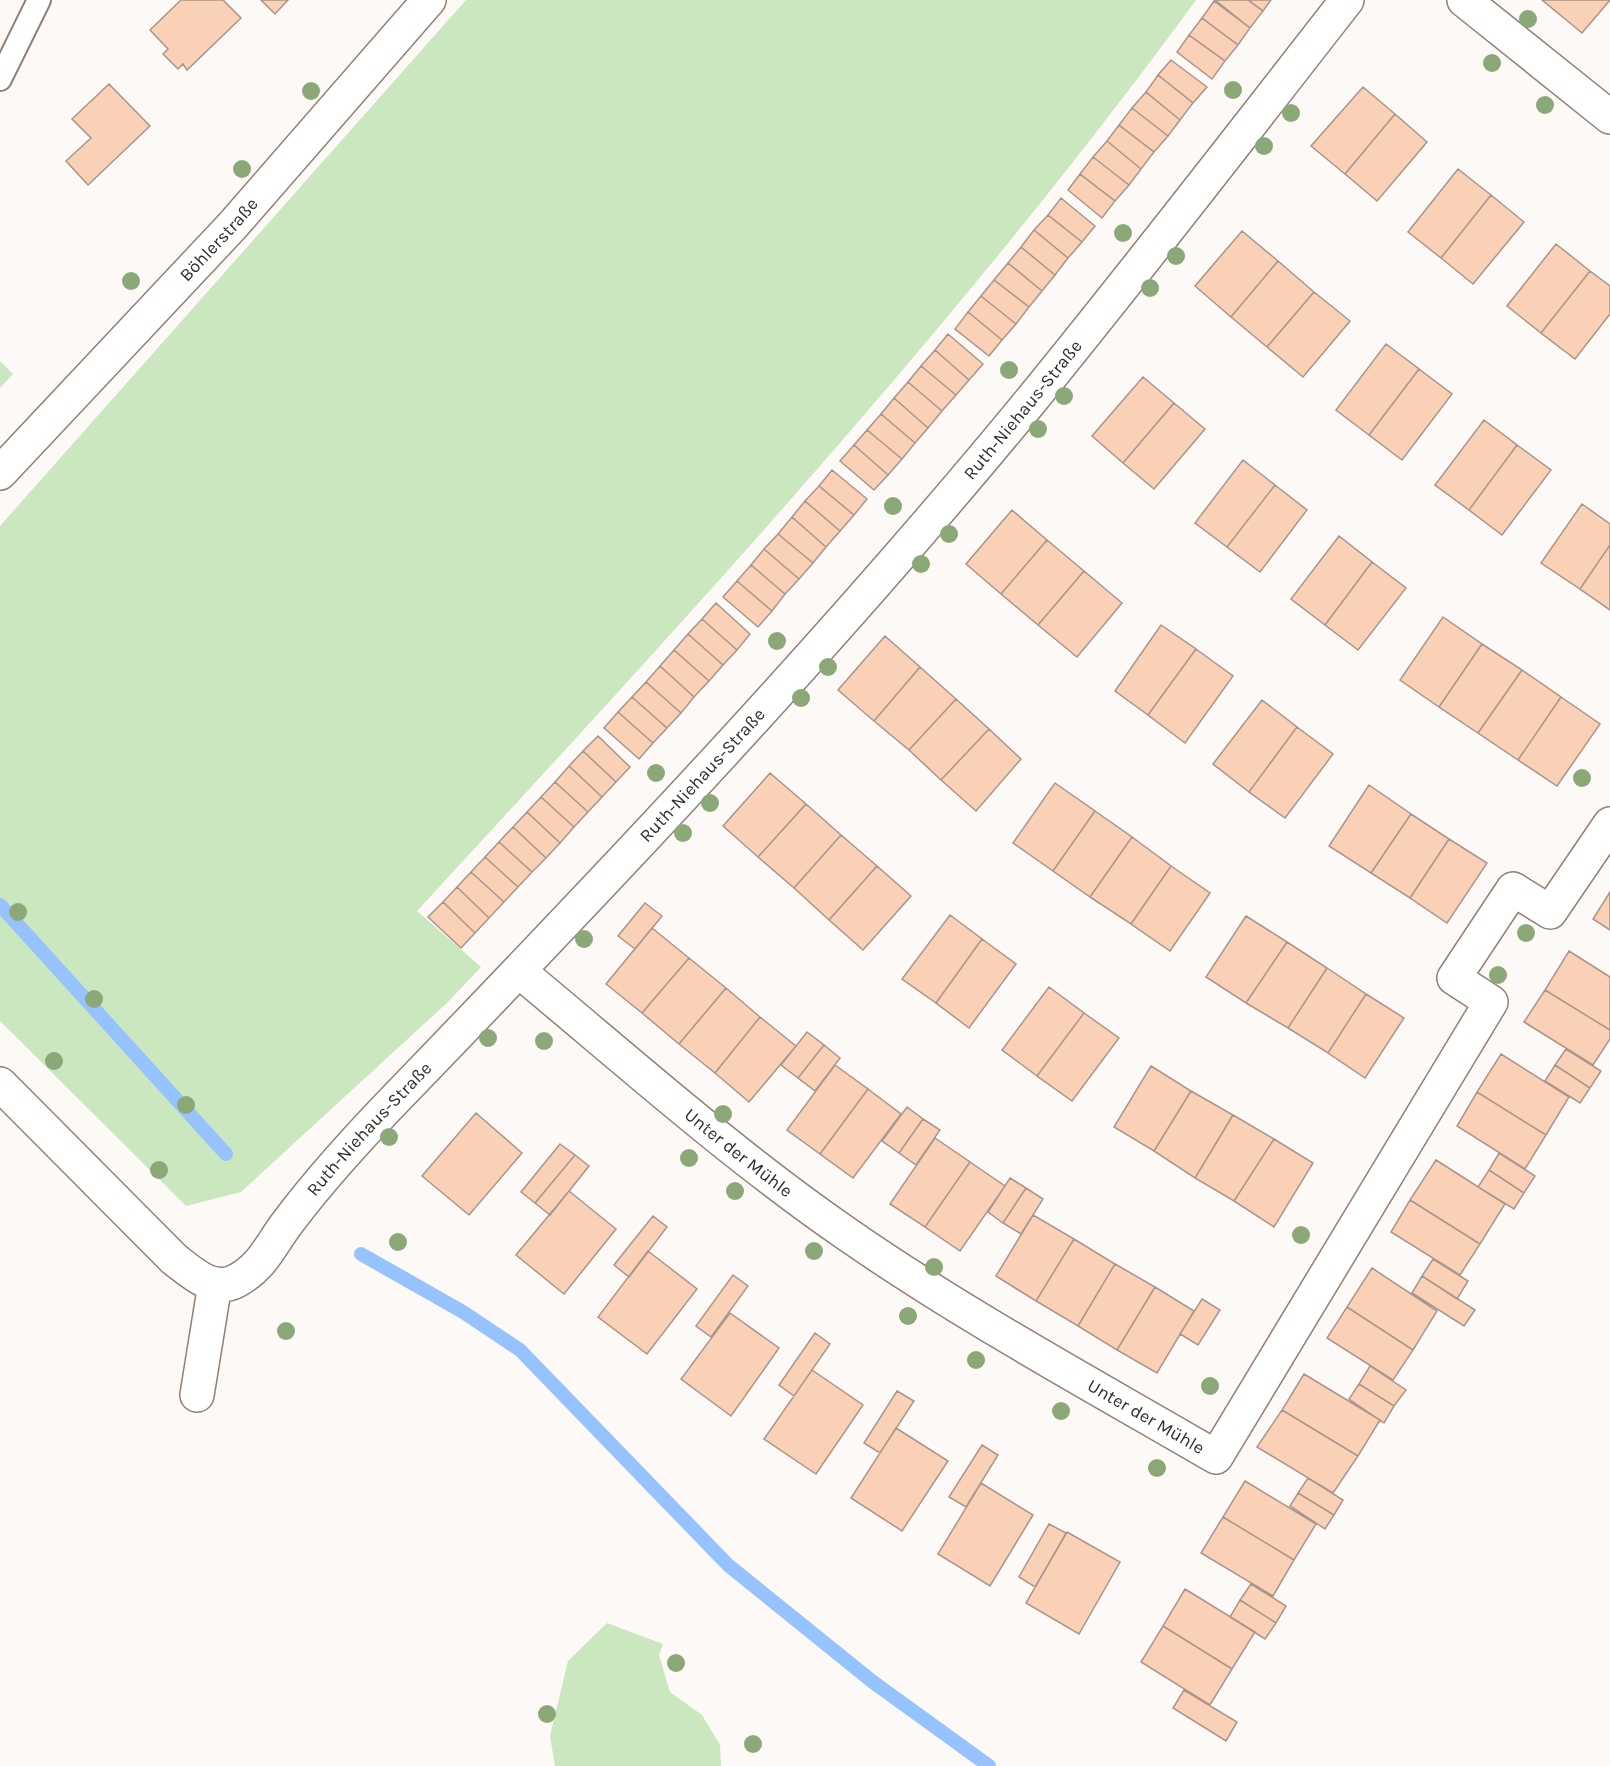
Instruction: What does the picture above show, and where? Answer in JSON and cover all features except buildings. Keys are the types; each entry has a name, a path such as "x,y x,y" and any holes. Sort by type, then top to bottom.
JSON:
{"street":[{"name":"Böhlerstraße","path":"0,473 233,225 429,0"},
{"name":"Ruth-Niehaus-Straße","path":"215,1284 230,1284 250,1272 266,1257 286,1224 358,1138 519,971 808,658 1008,427 1155,246 1347,0"},
{"path":"1464,0 1610,117"},
{"name":"Unter der Mühle","path":"519,971 713,1132 842,1230 925,1287 1216,1457 1491,1002 1454,978 1513,889 1550,912 1610,824"},
{"path":"0,1084 174,1259 200,1280 215,1284 196,1395"}],"lane":[{"path":"0,79 39,0"}],"green space":[{"path":"466,0 1196,0 1106,120 917,353 720,579 417,911 481,967 448,1002 241,1192 186,1206 0,1021 0,526"},
{"path":"0,361 13,374 0,388"},
{"path":"607,1623 663,1644 659,1655 670,1692 702,1715 720,1745 721,1766 555,1766 550,1736 568,1661"}],"waterway":[{"path":"0,905 226,1154"},
{"path":"361,1254 463,1312 520,1350 728,1565 873,1682 989,1766"}]}
